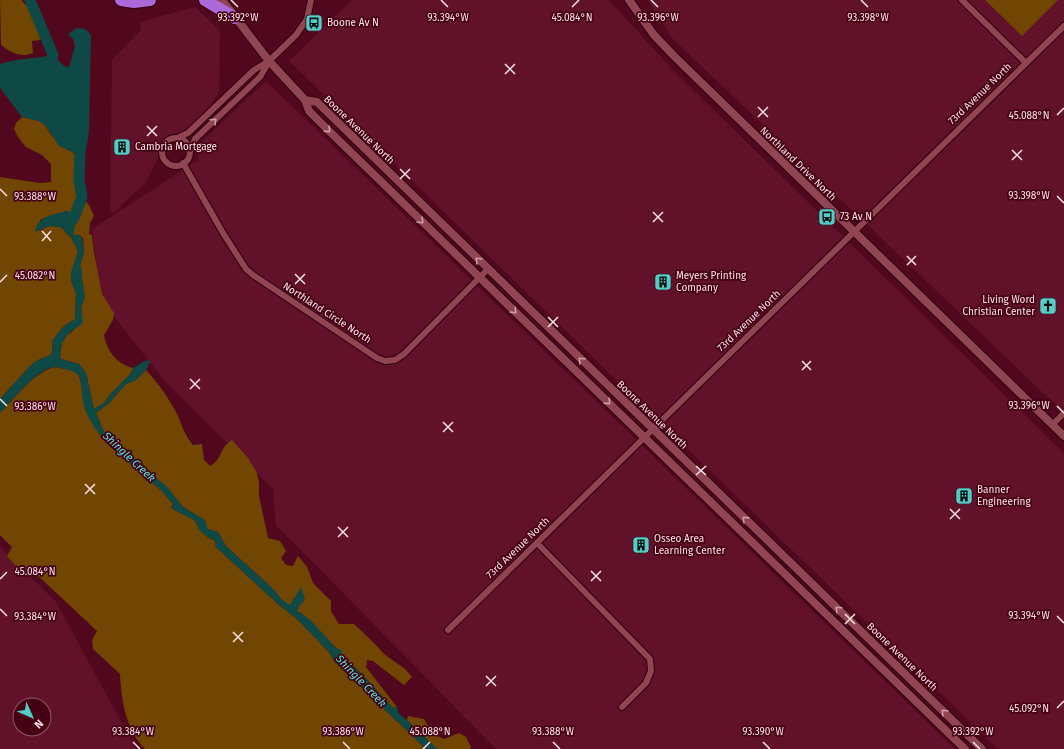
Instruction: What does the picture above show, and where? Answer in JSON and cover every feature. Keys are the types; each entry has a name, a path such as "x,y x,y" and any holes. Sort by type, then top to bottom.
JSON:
{"highway":[{"path":"121,0 134,2 150,0"},
{"path":"205,0 235,18"}],"street":[{"name":"Boone Avenue North","path":"222,0 269,61 305,100 309,111 965,749"},
{"path":"178,138 188,134 254,70 269,61 296,35 304,25 309,12 311,0"},
{"name":"Northland Drive North","path":"628,0 654,36 1064,436"},
{"path":"962,0 1026,63"},
{"name":"73rd Avenue North","path":"448,630 1064,26"},
{"path":"190,151 187,143 182,139 172,138 164,146 163,155 166,161 171,164 183,164 189,157 195,139 260,77 269,61"},
{"name":"Boone Avenue North","path":"305,100 317,102 982,749"},
{"name":"Northland Circle North","path":"183,164 223,233 246,268 260,281 377,358 385,361 395,360 404,354 488,270"},
{"path":"1052,425 1064,414"},
{"path":"537,543 650,659 651,671 646,683 622,707"}],"shaded area":[{"path":"0,0 22,0 30,10 37,24 40,40 32,41 33,53 24,55 16,54 1,45"},
{"path":"352,0 609,0 673,70 1064,453 1064,749 998,749 289,61"},
{"path":"648,0 1064,0 1064,413 672,38"},
{"path":"985,0 1058,0 1022,36"},
{"path":"195,7 220,31 219,92 210,106 187,129 183,132 169,135 162,140 160,144 159,156 146,182 113,213 110,209 112,60 141,30 140,22"},
{"path":"266,81 955,749 496,749 276,525 273,489 164,380 101,300 92,229 198,160 201,142"},
{"path":"22,117 39,121 45,125 51,135 66,149 73,152 76,158 74,165 79,196 73,215 67,211 40,220 39,231 49,226 61,227 72,239 78,251 71,280 76,294 75,319 64,326 53,340 52,353 32,364 0,399 0,177 40,183 51,182 51,164 42,155 26,147 14,129 16,123"},
{"path":"84,199 89,205 94,216 90,223 89,234 92,235 102,294 114,313 113,320 104,335 105,341 110,352 122,364 133,368 131,373 104,403 94,409 86,373 79,364 61,359 60,355 62,343 67,335 73,331 82,313 81,307 85,297 82,270 80,266 84,252 83,238 79,235 74,235 71,228 78,217"},
{"path":"54,367 72,370 78,374 101,438 163,492 173,504 171,508 194,520 206,536 215,541 216,547 278,604 297,619 329,652 334,661 426,749 145,749 133,733 129,724 123,704 120,674 93,649 92,640 97,631 34,572 28,571 23,574 7,556 12,547 0,535 0,413 31,380 46,370"},
{"path":"146,370 170,402 190,442 193,445 202,444 204,460 210,466 217,461 225,447 232,440 248,458 257,473 259,496 268,538 280,541 286,551 281,558 286,565 293,566 298,556 307,567 313,583 331,601 331,611 339,624 354,624 384,654 405,669 412,677 404,685 373,661 367,660 366,667 397,707 393,708 358,670 343,658 336,648 309,620 296,611 299,606 294,598 290,606 282,600 273,589 226,546 218,532 208,529 198,516 183,507 167,488 103,430 96,413 108,404 126,384 136,380"},
{"path":"0,547 56,602 136,749 0,749"},
{"path":"408,716 424,719 433,734 444,739 459,733 466,737 471,747 470,749 437,749 407,720"}],"water":[{"path":"77,28 86,29 91,36 89,131 86,150 73,152 59,146 45,125 39,121 22,117 0,88 0,64 53,55 64,66 69,67 75,46 73,39 68,35"},
{"path":"68,211 78,217 71,229 74,235 79,235 82,238 84,252 80,266 82,270 85,297 81,307 83,322 64,339 61,349 61,359 79,364 86,373 94,409 104,403 131,373 133,368 143,362 149,360 150,362 146,370 136,380 126,384 108,404 96,413 103,430 168,488 183,507 205,520 208,529 218,532 226,546 273,589 282,600 290,605 301,587 305,600 299,606 297,611 308,618 336,648 341,650 343,658 358,670 393,708 397,707 399,714 437,749 426,749 334,661 329,652 297,619 278,604 216,547 215,541 198,529 197,523 194,520 171,508 173,504 163,493 104,440 85,410 80,378 76,373 56,367 48,368 33,378 0,413 0,399 32,364 52,353 53,340 64,326 75,319 76,294 71,280 71,272 78,251 72,239 61,227 49,226 35,232 39,222 43,219"}],"waterway":[{"name":"Shingle Creek","path":"30,0 53,55 49,65 50,68"},
{"name":"Shingle Creek","path":"69,228 68,226 74,218 82,197 79,180 80,152 72,139"}],"place":[{"name":"Boone Av N","path":"314,23"},
{"name":"Cambria Mortgage","path":"122,147"},
{"name":"73 Av N","path":"827,217"},
{"name":"Meyers Printing Company","path":"663,282"},
{"name":"Living Word Christian Center","path":"1048,306"},
{"name":"Banner Engineering","path":"964,496"},
{"name":"Osseo Area Learning Center","path":"641,545"}]}
